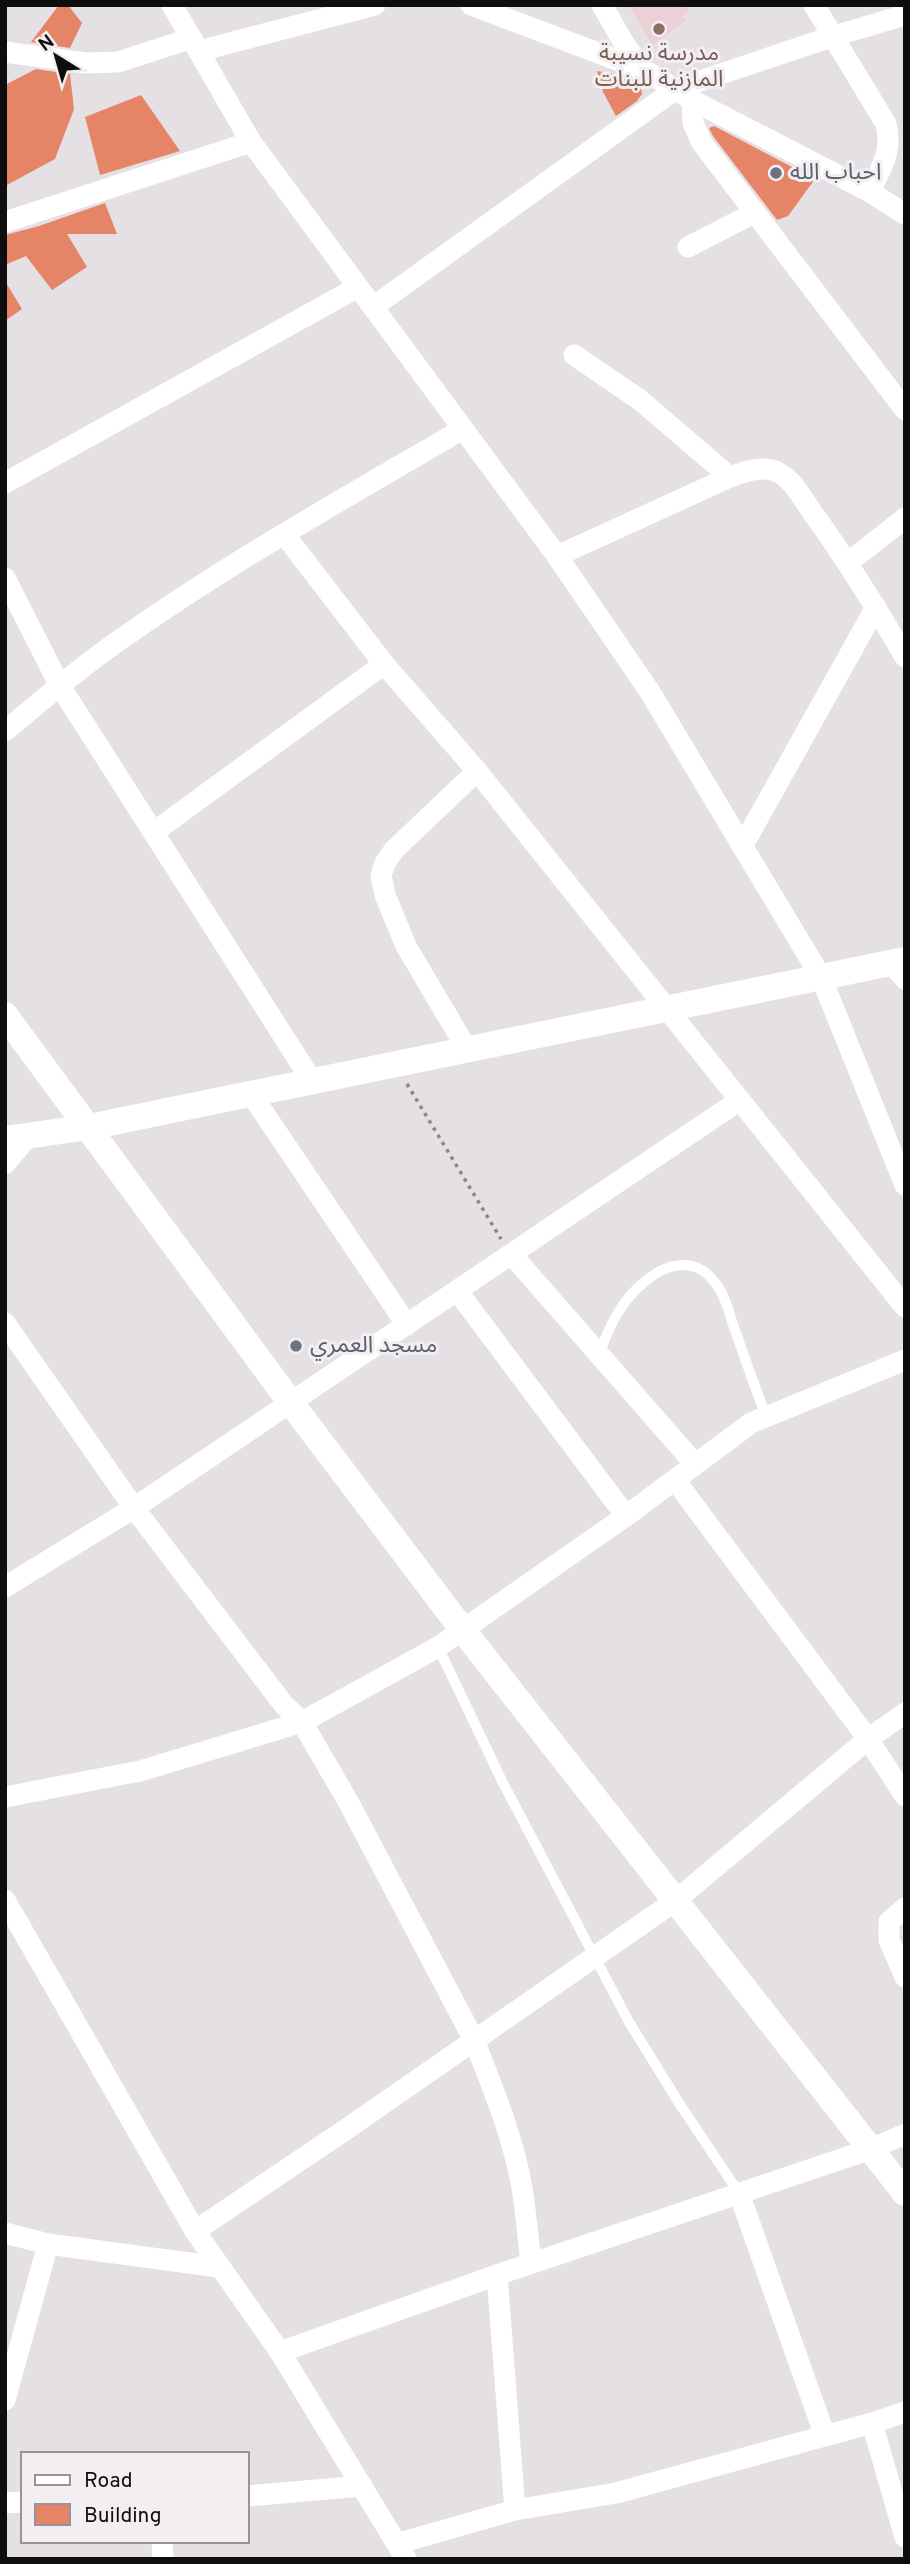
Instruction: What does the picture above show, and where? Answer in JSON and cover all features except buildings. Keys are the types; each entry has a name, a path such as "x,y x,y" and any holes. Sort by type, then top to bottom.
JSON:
{"street":[{"path":"172,5 251,142 557,556 650,692 821,977 905,1185"},
{"path":"5,52 86,63 118,62 375,5"},
{"path":"471,5 646,71 684,95 870,192 905,214"},
{"path":"602,5 618,35 646,71"},
{"path":"814,5 886,124 890,139 887,154 870,192"},
{"path":"373,307 684,95 834,36 905,15"},
{"path":"684,95 702,143 905,410"},
{"path":"5,222 251,142"},
{"path":"688,247 754,214"},
{"path":"5,483 358,287"},
{"path":"574,355 640,400 730,477"},
{"path":"5,731 128,634 284,534 463,429"},
{"path":"557,556 730,477 746,471 766,469 777,472 790,481 849,562 905,657"},
{"path":"849,562 905,518"},
{"path":"284,534 384,664 477,771 905,1307"},
{"path":"5,578 60,686 312,1081"},
{"path":"742,847 876,607"},
{"path":"154,832 384,664"},
{"path":"467,1049 406,946 381,876 385,863 394,850 477,771"},
{"path":"5,1164 18,1136 89,1127 821,977 900,967"},
{"path":"5,1015 291,1403 462,1629 905,2193"},
{"path":"251,1094 408,1325"},
{"path":"5,1587 134,1508 740,1100"},
{"path":"512,1255 695,1464"},
{"path":"458,1292 626,1516"},
{"path":"5,1323 134,1508 284,1705 302,1722 351,1805 474,2040 505,2124 522,2187 531,2263"},
{"path":"5,1797 140,1771 302,1722 438,1647 626,1516 736,1432 766,1416 905,1360"},
{"path":"675,1480 868,1739 905,1796"},
{"path":"195,2231 348,2129 675,1901 868,1739 905,1713"},
{"path":"7,1907 195,2231 280,2352 402,2551 515,2510 616,2493 825,2437 905,2412"},
{"path":"905,1908 889,1922 889,1940 905,1977"},
{"path":"280,2352 531,2263 871,2149 905,2134"},
{"path":"739,2193 825,2437"},
{"path":"5,2233 48,2244 219,2267"},
{"path":"5,2400 48,2244"},
{"path":"497,2275 515,2510"},
{"path":"872,2423 905,2537"},
{"path":"248,2496 362,2486"}],"lane":[{"path":"598,1355 619,1311 637,1290 658,1271 674,1264 689,1266 710,1278 720,1290 766,1416"},
{"path":"438,1647 503,1783 629,2022 679,2104 739,2193"}],"path":[{"path":"394,1064 512,1255"}],"shaded area":[{"name":"مدرسة نسيبة المازنية للبنات","path":"628,5 685,5 689,11 682,17 686,20 653,45"}],"place":[{"name":"مدرسة نسيبة المازنية للبنات","path":"659,29"},
{"name":"احباب الله","path":"776,173"},
{"name":"مسجد العمري","path":"296,1346"}]}
